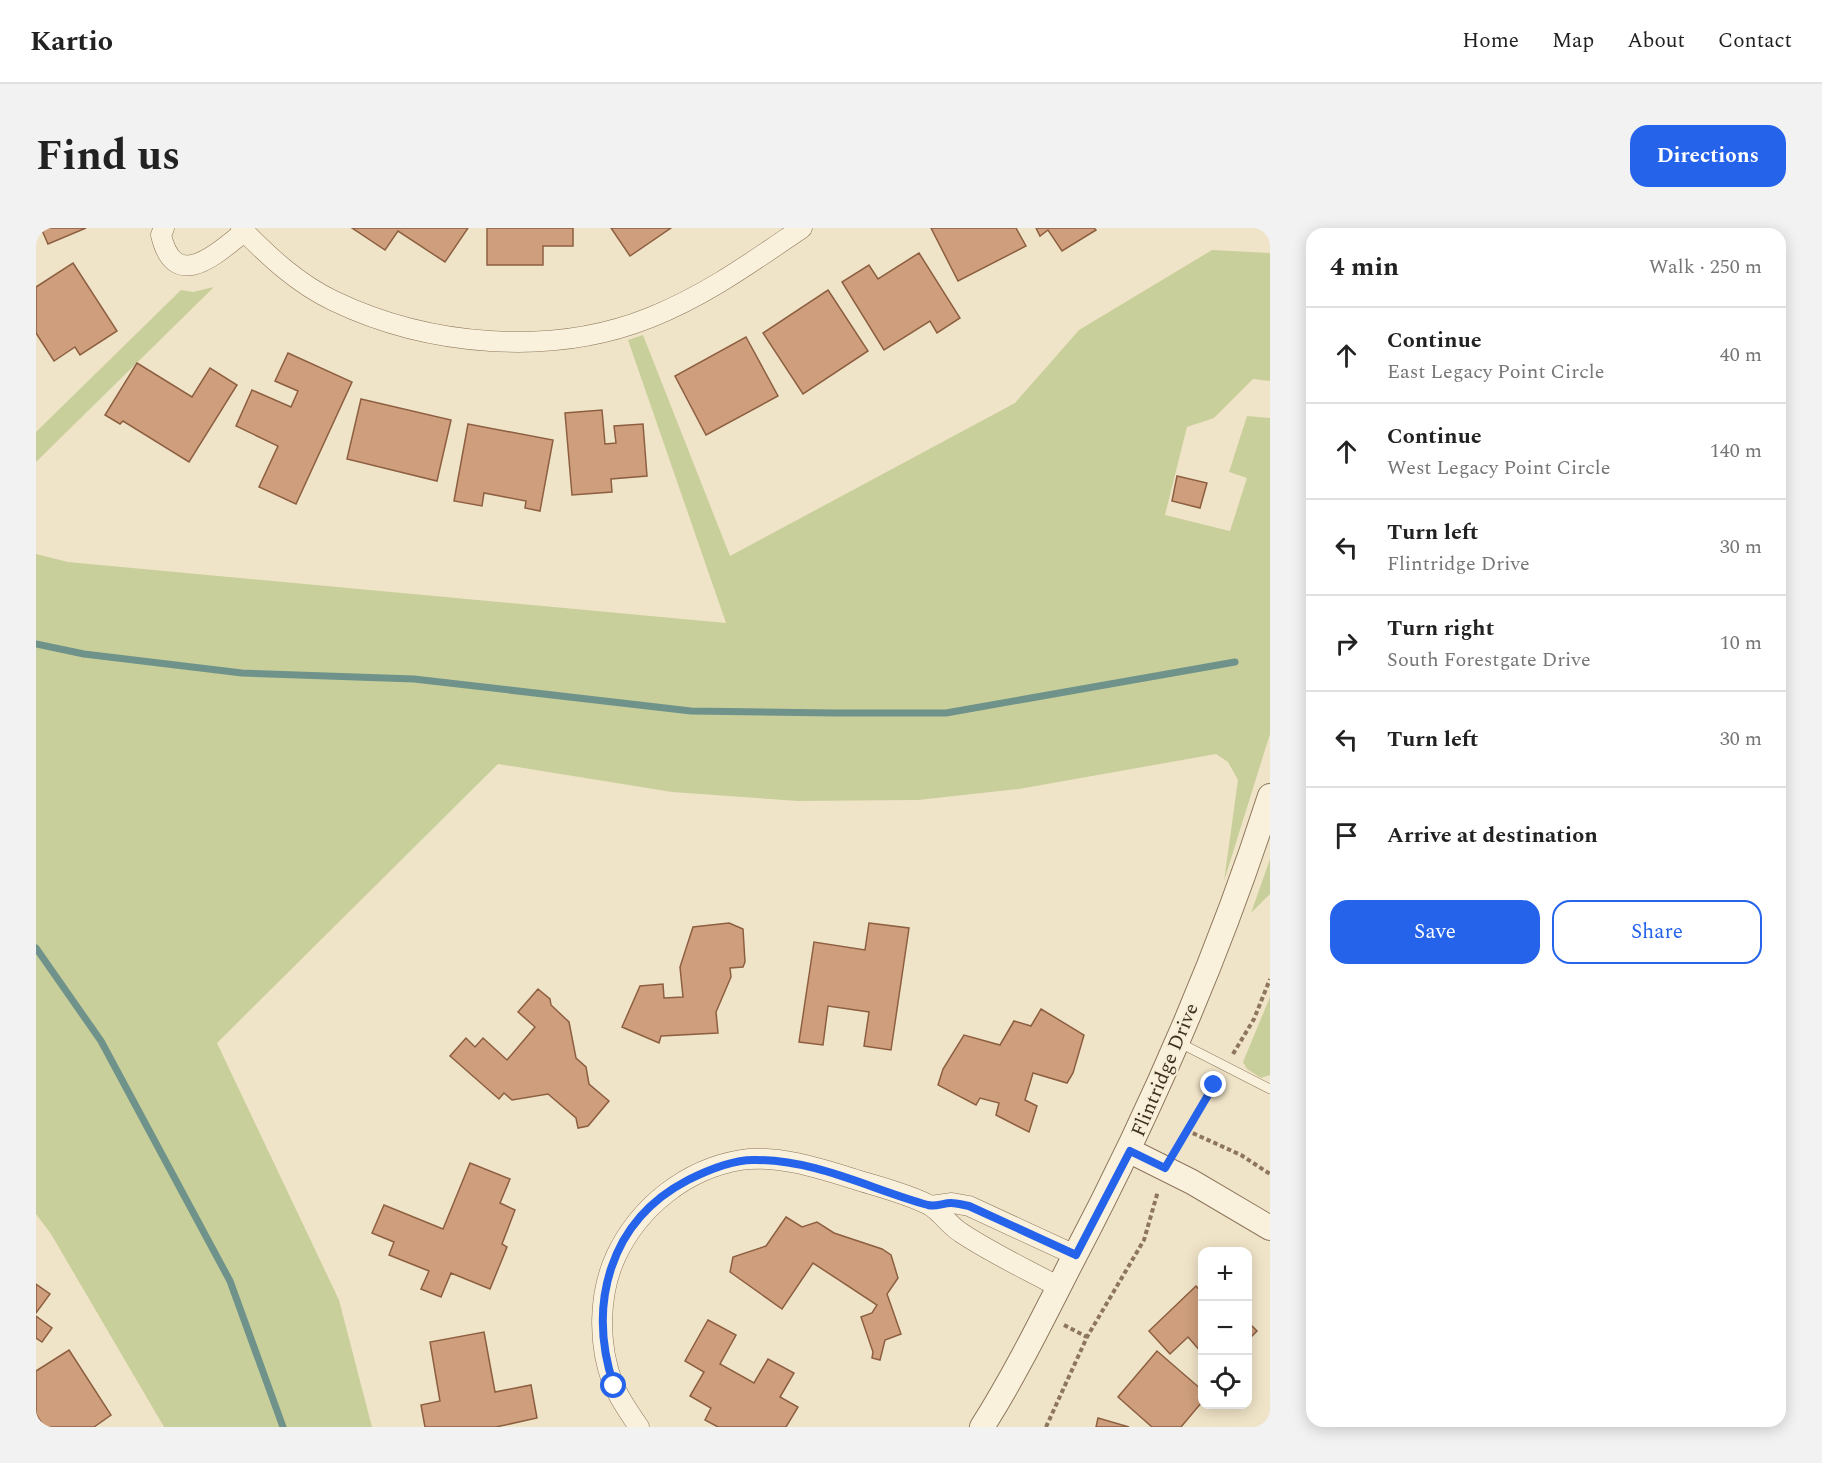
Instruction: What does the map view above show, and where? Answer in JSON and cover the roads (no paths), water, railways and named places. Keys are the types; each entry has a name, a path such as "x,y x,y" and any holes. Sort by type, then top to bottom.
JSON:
{"street":[{"path":"164,228 161,235 168,255 177,264 189,266 207,261 243,230 285,270 310,287 376,319 453,336 499,342 546,342 596,334 649,318 706,292 802,228"},
{"name":"Flintridge Drive","path":"982,1427 1130,1151 1178,1042 1228,919 1270,796"},
{"path":"1130,1151 1165,1168 1270,1228"},
{"path":"639,1427 614,1386 603,1342 602,1301 607,1278 627,1235 657,1200 702,1173 741,1160 782,1162 839,1174 931,1206 959,1232 1059,1287"},
{"path":"931,1206 952,1203 969,1206 1076,1255"}],"lane":[{"path":"1178,1042 1270,1089"}],"waterway":[{"path":"36,644 84,654 242,673 414,679 691,711 946,713 1235,662"},
{"path":"36,948 101,1041 230,1281 283,1427"}]}
